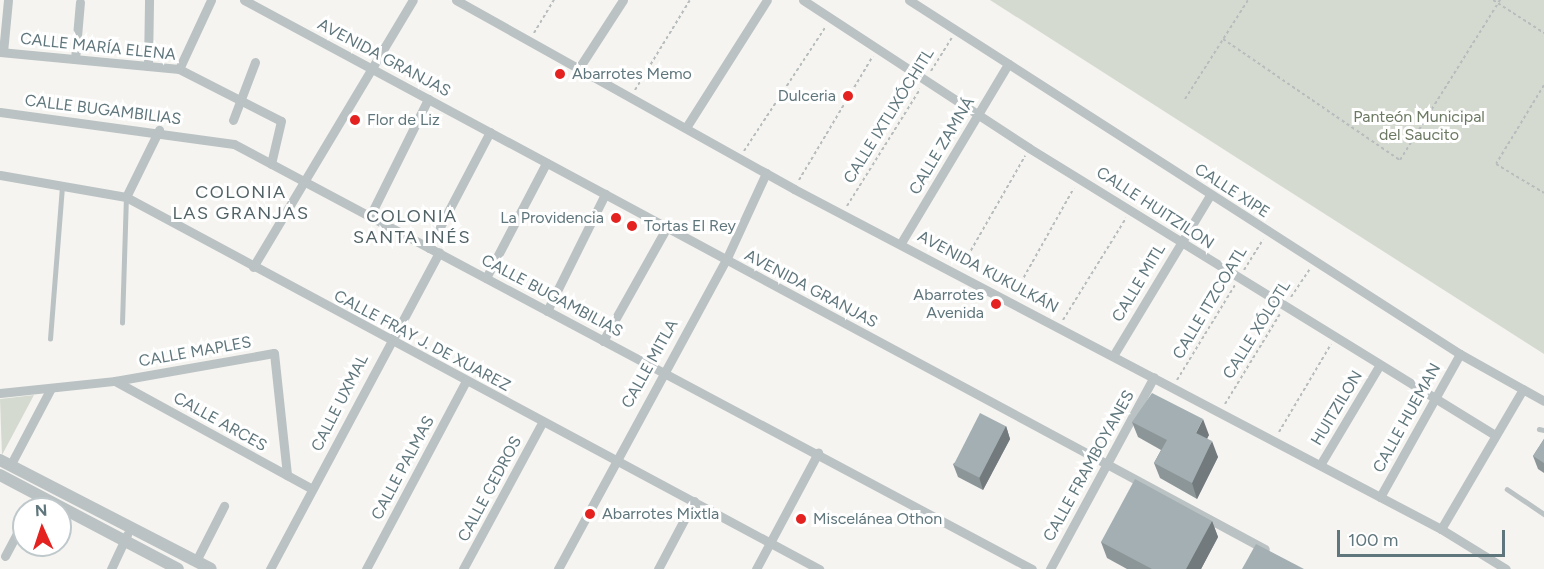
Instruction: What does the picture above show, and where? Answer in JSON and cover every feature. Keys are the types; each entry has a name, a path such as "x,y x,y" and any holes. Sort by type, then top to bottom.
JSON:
{"street":[{"path":"2,52 8,0"},
{"path":"148,66 149,0"},
{"path":"179,69 211,0"},
{"name":"AVENIDA GRANJAS","path":"244,0 1271,552"},
{"path":"253,267 369,67 413,0"},
{"name":"AVENIDA KUKULKÁN","path":"456,0 687,126 794,189 901,243 1441,529 1506,569"},
{"path":"579,68 623,0"},
{"path":"687,126 767,0"},
{"name":"CALLE HUITZILON","path":"803,0 979,112 1029,148 1334,339 1495,435"},
{"name":"CALLE XIPE","path":"909,0 1460,354 1544,401"},
{"path":"75,59 80,2"},
{"name":"CALLE MARÍA ELENA","path":"2,52 179,69 282,121 271,164"},
{"path":"233,120 239,99 255,62"},
{"name":"CALLE ZAMNÁ","path":"901,243 1008,64"},
{"path":"370,216 428,99"},
{"name":"CALLE BUGAMBILIAS","path":"0,112 159,130 234,144 1032,569"},
{"path":"126,197 159,130"},
{"name":"CALLE UXMAL","path":"270,569 389,341 490,132"},
{"path":"486,278 546,163"},
{"name":"CALLE MITLA","path":"558,569 662,372 726,260 766,173"},
{"name":"CALLE FRAY J. DE XUAREZ","path":"0,175 62,183 126,197 389,341 771,541 819,569"},
{"path":"547,311 605,194"},
{"name":"CALLE MITL","path":"1113,356 1210,195"},
{"path":"603,341 667,227"},
{"name":"CALLE MAPLES","path":"0,393 115,381 274,353 287,475"},
{"name":"CALLE HUEMAN","path":"1380,497 1460,354"},
{"name":"HUITZILON","path":"1320,465 1379,366"},
{"name":"CALLE FRAMBOYANES","path":"1050,569 1109,464 1154,377"},
{"name":"CALLE ARCES","path":"115,381 312,489"},
{"name":"CALLE PALMAS","path":"366,569 466,381"},
{"path":"51,388 6,462 211,569"},
{"path":"1441,529 1523,389"},
{"name":"CALLE CEDROS","path":"463,569 542,423"},
{"path":"756,569 818,453"},
{"path":"0,475 178,569"},
{"path":"658,569 694,501"},
{"path":"196,561 224,506"},
{"path":"111,569 131,527"},
{"path":"6,556 12,544"}],"lane":[{"path":"50,339 62,183"},
{"path":"122,323 126,197"},
{"path":"1507,489 1544,514"}],"path":[{"path":"530,40 554,0"},
{"path":"631,96 690,0"},
{"path":"1185,99 1248,0"},
{"path":"1493,0 1544,33"},
{"path":"1223,39 1400,160 1499,2"},
{"path":"740,157 831,18"},
{"name":"CALLE IXTLIXÓCHITL","path":"843,213 957,31"},
{"path":"794,189 878,48"},
{"path":"1544,85 1496,164 1544,193"},
{"path":"958,273 1029,148"},
{"path":"1011,301 1080,178"},
{"path":"1059,327 1131,210"},
{"name":"CALLE ITZCOATL","path":"1173,387 1268,232"},
{"name":"CALLE XÓLOTL","path":"1220,412 1284,307 1315,262"},
{"path":"1274,440 1334,339"}],"green space":[{"name":"Panteón Municipal del Saucito","path":"990,0 1544,0 1544,354"},
{"path":"34,395 2,455 0,399"}],"building":[{"path":"1152,393 1203,419 1196,433 1212,441 1192,483 1154,463 1167,440 1132,422"},
{"path":"980,413 1006,426 980,478 954,465"},
{"path":"1544,439 1544,463 1533,456"},
{"path":"1135,479 1212,521 1186,569 1152,569 1101,542"},
{"path":"1256,544 1304,569 1242,569"}],"place":[{"name":"Abarrotes Memo","path":"560,74"},
{"name":"Dulceria","path":"848,96"},
{"name":"Flor de Liz","path":"355,120"},
{"name":"La Providencia","path":"616,218"},
{"name":"Tortas El Rey","path":"632,226"},
{"name":"Abarrotes Avenida","path":"996,304"},
{"name":"Abarrotes Mixtla","path":"590,514"},
{"name":"Miscelánea Othon","path":"801,519"}],"district":[{"name":"COLONIA LAS GRANJAS","path":"241,203"},
{"name":"COLONIA SANTA INÉS","path":"412,227"}]}
